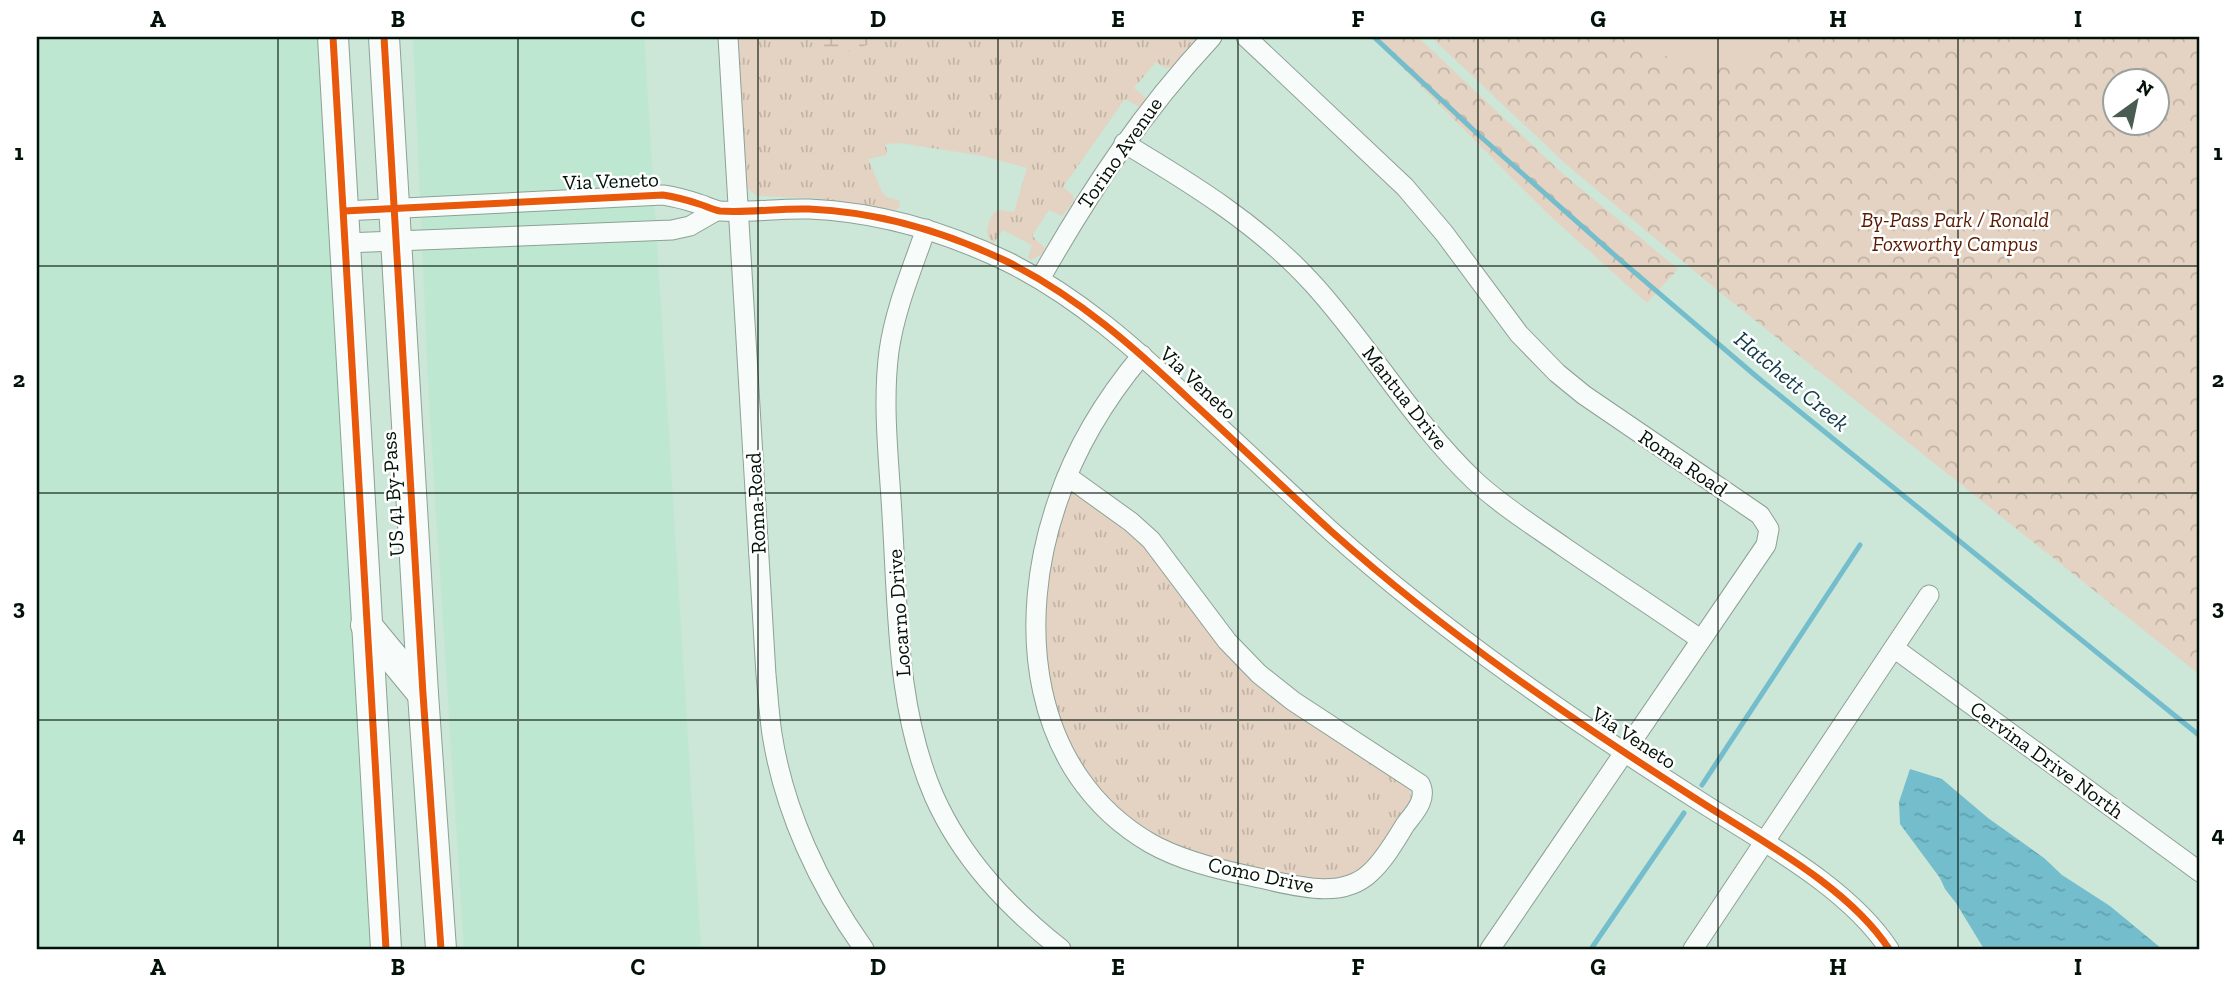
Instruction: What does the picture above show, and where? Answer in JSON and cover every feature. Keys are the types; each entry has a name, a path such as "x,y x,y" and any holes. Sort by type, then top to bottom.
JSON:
{"main road":[{"name":"US 41 By-Pass","path":"333,37 386,949"},
{"name":"US 41 By-Pass","path":"384,37 441,949"},
{"path":"366,625 423,694"},
{"path":"382,872 400,919 401,949"}],"street":[{"name":"Roma Road","path":"728,37 766,675 772,735 786,794 812,862 840,915 864,949"},
{"name":"Torino Avenue","path":"1040,279 1124,143 1167,87 1212,37"},
{"name":"Roma Road","path":"1246,37 1405,187 1444,233 1507,320 1557,373 1584,395 1760,515 1769,529 1766,545 1490,949"},
{"name":"Mantua Drive","path":"1124,143 1220,204 1271,245 1312,283 1346,323 1429,433 1477,483 1531,524 1700,639"},
{"name":"Via Veneto","path":"344,211 663,195 716,211 781,209 876,217 926,229 972,246 1040,279 1089,312 1142,355 1400,592 1494,664 1624,753 1764,842 1839,895 1880,945"},
{"name":"Via Veneto","path":"345,243 672,230 690,226 716,211"},
{"name":"Locarno Drive","path":"926,229 893,329 886,390 899,629 911,729 934,796 970,859 1013,909 1061,949"},
{"name":"Como Drive","path":"1067,476 1131,522 1151,540 1217,629 1259,674 1293,701 1420,783 1422,800 1387,853 1363,880 1343,888 1303,887 1234,872 1172,854 1133,831 1098,800 1069,761 1050,721 1042,696 1037,663 1037,612 1044,553 1054,513 1067,476 1102,409 1142,355"},
{"path":"1693,949 1928,595"},
{"name":"Cervina Drive North","path":"1894,648 2200,872"}],"shaded area":[{"path":"37,37 319,37 370,949 37,949"},
{"path":"413,37 644,37 701,949 464,949 429,402"}],"green space":[{"path":"735,37 1199,37 1172,67 1165,68 1156,62 1134,88 1146,98 1140,107 1125,99 1063,187 1073,195 1074,201 1062,216 1049,210 1032,236 1046,249 1031,260 1028,258 1032,245 1003,230 993,244 987,233 994,212 1014,212 1027,168 983,156 900,143 886,144 887,155 868,159 882,192 887,197 900,201 896,210 814,198 757,196 746,187"},
{"path":"808,37 883,37 853,50 833,53 815,46"},
{"path":"1372,37 1418,37 1562,173 1678,269 1647,303 1548,214"},
{"name":"By-Pass Park / Ronald Foxworthy Campus","path":"1431,37 2200,37 2200,675 1727,298 1568,166"},
{"path":"1628,37 1787,37 1748,59 1708,65 1668,57"},
{"path":"1074,492 1138,537 1194,609 1410,787 1411,798 1381,846 1364,866 1343,878 1318,879 1247,865 1180,846 1152,833 1122,811 1082,767 1062,729 1049,689 1044,631 1050,553 1070,493"}],"water":[{"path":"1910,769 1942,779 1988,818 2044,858 2062,875 2110,906 2162,949 1984,949 1940,878 1900,824 1899,802"}],"waterway":[{"name":"Hatchett Creek","path":"1374,37 1481,137 1757,377 2200,736"},
{"path":"1702,785 1860,545"},
{"path":"1591,949 1684,813"}],"cycle path":[{"path":"333,37 386,949"},
{"path":"384,37 441,949"},
{"path":"344,211 663,195 720,211 809,209 886,219 960,241 1008,262 1082,307 1127,343 1332,532 1420,606 1559,709 1804,868 1852,906 1889,949"}]}
